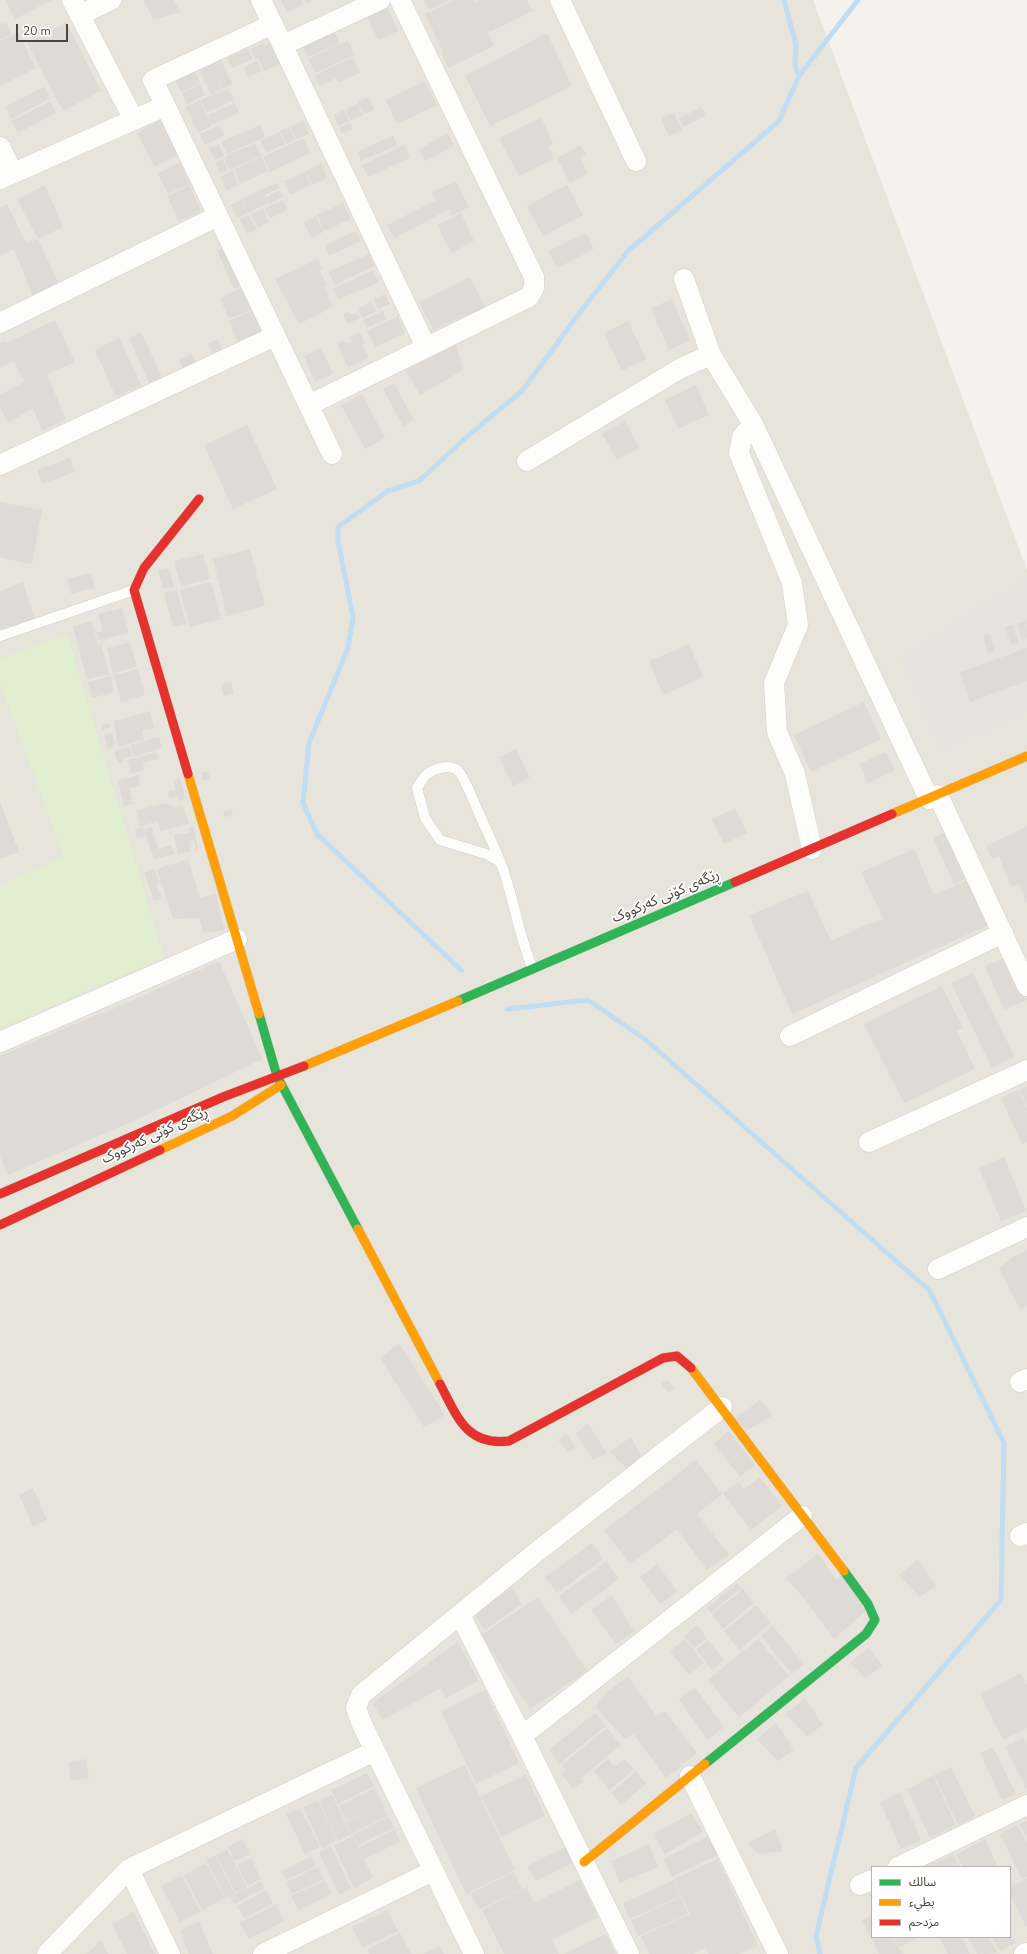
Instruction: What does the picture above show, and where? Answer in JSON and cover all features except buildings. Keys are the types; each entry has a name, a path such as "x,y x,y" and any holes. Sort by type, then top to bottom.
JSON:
{"street":[{"path":"111,0 76,7 134,120"},
{"path":"262,0 426,347"},
{"path":"283,45 380,0"},
{"path":"309,405 528,297 534,288 534,277 400,0"},
{"path":"560,0 636,161"},
{"path":"273,24 153,80 332,454"},
{"path":"0,147 7,176 166,106"},
{"path":"0,323 218,216"},
{"path":"684,278 711,355 753,424 933,797 1003,933 1027,986"},
{"path":"0,465 275,336"},
{"path":"527,461 681,368 711,355"},
{"path":"753,424 742,437 739,453 792,583 798,625 774,683 778,732 795,774 812,849"},
{"path":"199,499 144,568 134,590 280,1080 459,1419 466,1429 475,1437 485,1442 497,1443 509,1441 663,1358 677,1356 688,1364 722,1407 868,1604 874,1620 866,1634 584,1862"},
{"name":"ڕێگەی کۆنی کەرکووک","path":"0,1224 232,1116 280,1080 314,1062 1027,756"},
{"path":"790,1036 1003,933"},
{"path":"0,1042 237,939"},
{"path":"869,1142 1027,1070"},
{"name":"ڕێگەی کۆنی کەرکووک","path":"0,1194 222,1097 280,1080"},
{"path":"938,1269 1027,1227"},
{"path":"474,1954 361,1722 356,1708 361,1695 534,1554 722,1407"},
{"path":"522,1736 802,1516"},
{"path":"460,1615 522,1736 629,1954"},
{"path":"47,1954 130,1869 375,1751"},
{"path":"690,1776 778,1954"},
{"path":"900,1866 1027,1805"},
{"path":"130,1869 170,1954"},
{"path":"263,1954 433,1871"}],"lane":[{"path":"0,636 134,590"},
{"path":"500,862 486,854 440,840 425,818 417,788 426,776 437,769 450,767 459,772 500,862 517,913 525,949 533,969"}],"shaded area":[{"path":"0,0 813,0 1027,570 1027,1954 0,1954"},
{"path":"1027,577 1027,712 943,750 900,658"},
{"path":"0,748 40,853 0,871"}],"green space":[{"path":"67,634 164,957 0,1028 0,885 64,857 0,683 0,659"}],"waterway":[{"path":"461,970 317,834 303,803 309,743 348,648 353,617 338,541 338,527 388,491 419,481 470,434 522,391 581,311 628,251 779,121 799,76 795,65 796,45 784,0"},
{"path":"799,76 858,0"},
{"path":"507,1009 588,1000 646,1040 930,1291 1004,1443 1001,1600 856,1768 816,1936 820,1954"}],"traffic: fast":[{"path":"458,1001 735,882"},
{"path":"259,1014 277,1076 358,1229"},
{"path":"705,1764 866,1634 875,1620 868,1604 844,1571"}],"traffic: slow":[{"path":"892,814 1027,756"},
{"path":"188,774 259,1014"},
{"path":"304,1066 458,1001"},
{"path":"160,1150 232,1116 281,1085"},
{"path":"358,1229 440,1384"},
{"path":"691,1368 844,1571"},
{"path":"584,1862 705,1764"}],"traffic: jam":[{"path":"188,774 134,590 144,568 199,499"},
{"path":"735,882 892,814"},
{"path":"0,1194 223,1097 304,1066"},
{"path":"0,1225 160,1150"},
{"path":"440,1384 458,1417 473,1434 482,1439 509,1441 663,1358 677,1356 691,1368"}]}
